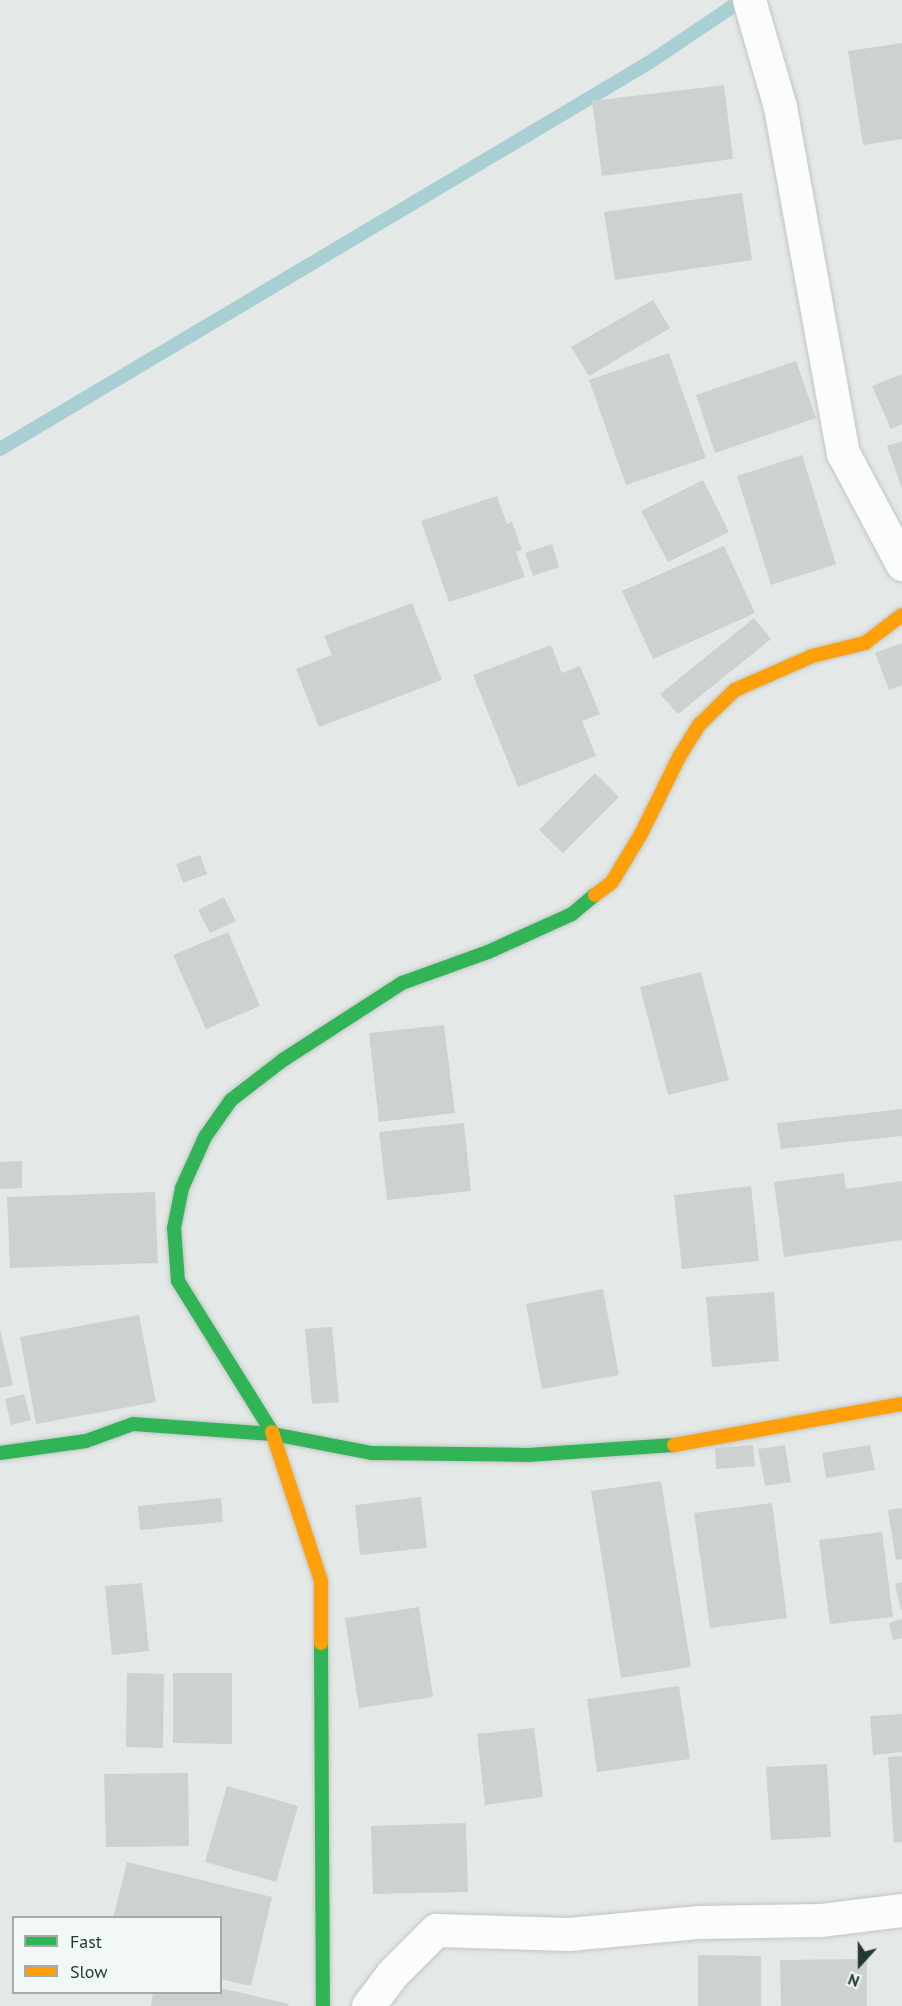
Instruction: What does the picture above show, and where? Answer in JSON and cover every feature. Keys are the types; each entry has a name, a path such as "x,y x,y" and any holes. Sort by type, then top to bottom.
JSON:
{"street":[{"path":"749,0 780,108 843,453 902,564"},
{"path":"323,2006 321,1581 273,1434 178,1281 174,1228 182,1188 205,1137 231,1100 283,1060 402,983 488,952 572,914 612,882 640,834 679,757 700,724 735,690 812,656 865,644 902,615"},
{"path":"0,1453 86,1441 134,1424 273,1434 372,1453 528,1455 657,1448 902,1404"},
{"path":"368,2006 392,1975 436,1930 569,1934 699,1922 820,1920 902,1910"}],"building":[{"path":"902,43 902,139 863,145 848,51"},
{"path":"724,85 733,159 602,176 592,101"},
{"path":"742,193 752,260 615,280 604,212"},
{"path":"653,300 670,328 589,376 571,347"},
{"path":"669,353 706,458 626,485 589,380"},
{"path":"796,361 816,418 715,453 696,395"},
{"path":"902,374 902,424 891,429 872,386"},
{"path":"902,441 902,489 887,446"},
{"path":"802,455 836,564 771,585 737,476"},
{"path":"703,480 729,532 668,562 641,511"},
{"path":"497,496 507,524 512,522 522,550 516,552 525,577 449,602 421,521"},
{"path":"552,544 559,567 533,576 525,553"},
{"path":"724,546 755,613 653,659 622,591"},
{"path":"412,603 442,680 319,727 296,669 332,655 324,636"},
{"path":"754,618 771,639 678,714 660,694"},
{"path":"902,643 902,685 889,690 875,653"},
{"path":"551,645 562,673 580,666 600,714 582,721 596,756 518,787 473,675"},
{"path":"595,773 619,797 563,853 539,830"},
{"path":"200,855 207,874 183,883 176,864"},
{"path":"224,897 236,921 210,933 198,910"},
{"path":"228,932 260,1006 206,1029 173,955"},
{"path":"701,972 729,1080 668,1095 640,987"},
{"path":"444,1025 455,1113 379,1122 369,1033"},
{"path":"902,1109 902,1136 781,1149 777,1123"},
{"path":"464,1123 471,1191 387,1200 379,1132"},
{"path":"22,1161 22,1188 0,1189 0,1162"},
{"path":"844,1173 846,1189 902,1181 902,1240 784,1257 774,1182"},
{"path":"751,1186 759,1261 682,1269 674,1195"},
{"path":"155,1192 158,1263 10,1268 7,1197"},
{"path":"603,1289 619,1375 542,1389 526,1304"},
{"path":"774,1292 779,1361 712,1367 706,1297"},
{"path":"139,1315 156,1402 36,1424 20,1337"},
{"path":"332,1327 339,1402 312,1404 305,1329"},
{"path":"0,1329 13,1385 0,1388"},
{"path":"24,1394 31,1420 11,1425 5,1399"},
{"path":"753,1445 755,1466 716,1469 715,1448"},
{"path":"785,1445 791,1482 765,1486 758,1449"},
{"path":"870,1445 875,1470 826,1478 822,1453"},
{"path":"661,1481 691,1667 621,1678 591,1491"},
{"path":"421,1497 427,1548 360,1555 355,1505"},
{"path":"221,1498 223,1522 140,1530 138,1506"},
{"path":"772,1503 787,1618 710,1628 694,1513"},
{"path":"902,1508 902,1559 896,1560 888,1510"},
{"path":"882,1532 893,1617 830,1624 819,1540"},
{"path":"902,1582 902,1610 901,1610 895,1584"},
{"path":"142,1583 149,1651 112,1655 105,1586"},
{"path":"419,1607 433,1697 359,1708 345,1618"},
{"path":"902,1619 902,1638 893,1640 889,1623"},
{"path":"127,1673 164,1674 163,1748 126,1747"},
{"path":"173,1673 232,1673 232,1744 173,1743"},
{"path":"679,1686 690,1759 597,1772 587,1699"},
{"path":"902,1714 902,1752 873,1755 870,1716"},
{"path":"534,1728 543,1797 485,1805 477,1734"},
{"path":"902,1756 902,1842 894,1843 888,1757"},
{"path":"827,1764 831,1837 771,1840 766,1767"},
{"path":"188,1773 189,1846 106,1847 104,1774"},
{"path":"227,1786 298,1806 276,1882 205,1862"},
{"path":"466,1823 468,1892 373,1894 371,1826"},
{"path":"127,1862 272,1897 251,1986 222,1979 222,1916 114,1916"},
{"path":"698,1955 761,1956 761,2006 698,2006"},
{"path":"867,1959 867,2006 781,2006 780,1960"},
{"path":"222,1988 289,2004 288,2006 151,2006 153,1994 222,1994"}],"waterway":[{"path":"0,449 650,62 742,0"}],"traffic: fast":[{"path":"272,1432 178,1281 174,1228 182,1188 205,1137 231,1100 283,1060 402,983 488,952 572,914 595,895"},
{"path":"0,1453 86,1441 133,1424 273,1434 372,1453 528,1455 674,1445"},
{"path":"321,1643 323,2006"}],"traffic: slow":[{"path":"595,895 612,882 641,834 679,757 700,724 735,690 812,656 865,643 902,615"},
{"path":"674,1445 902,1404"},
{"path":"272,1432 321,1581 321,1643"}]}
